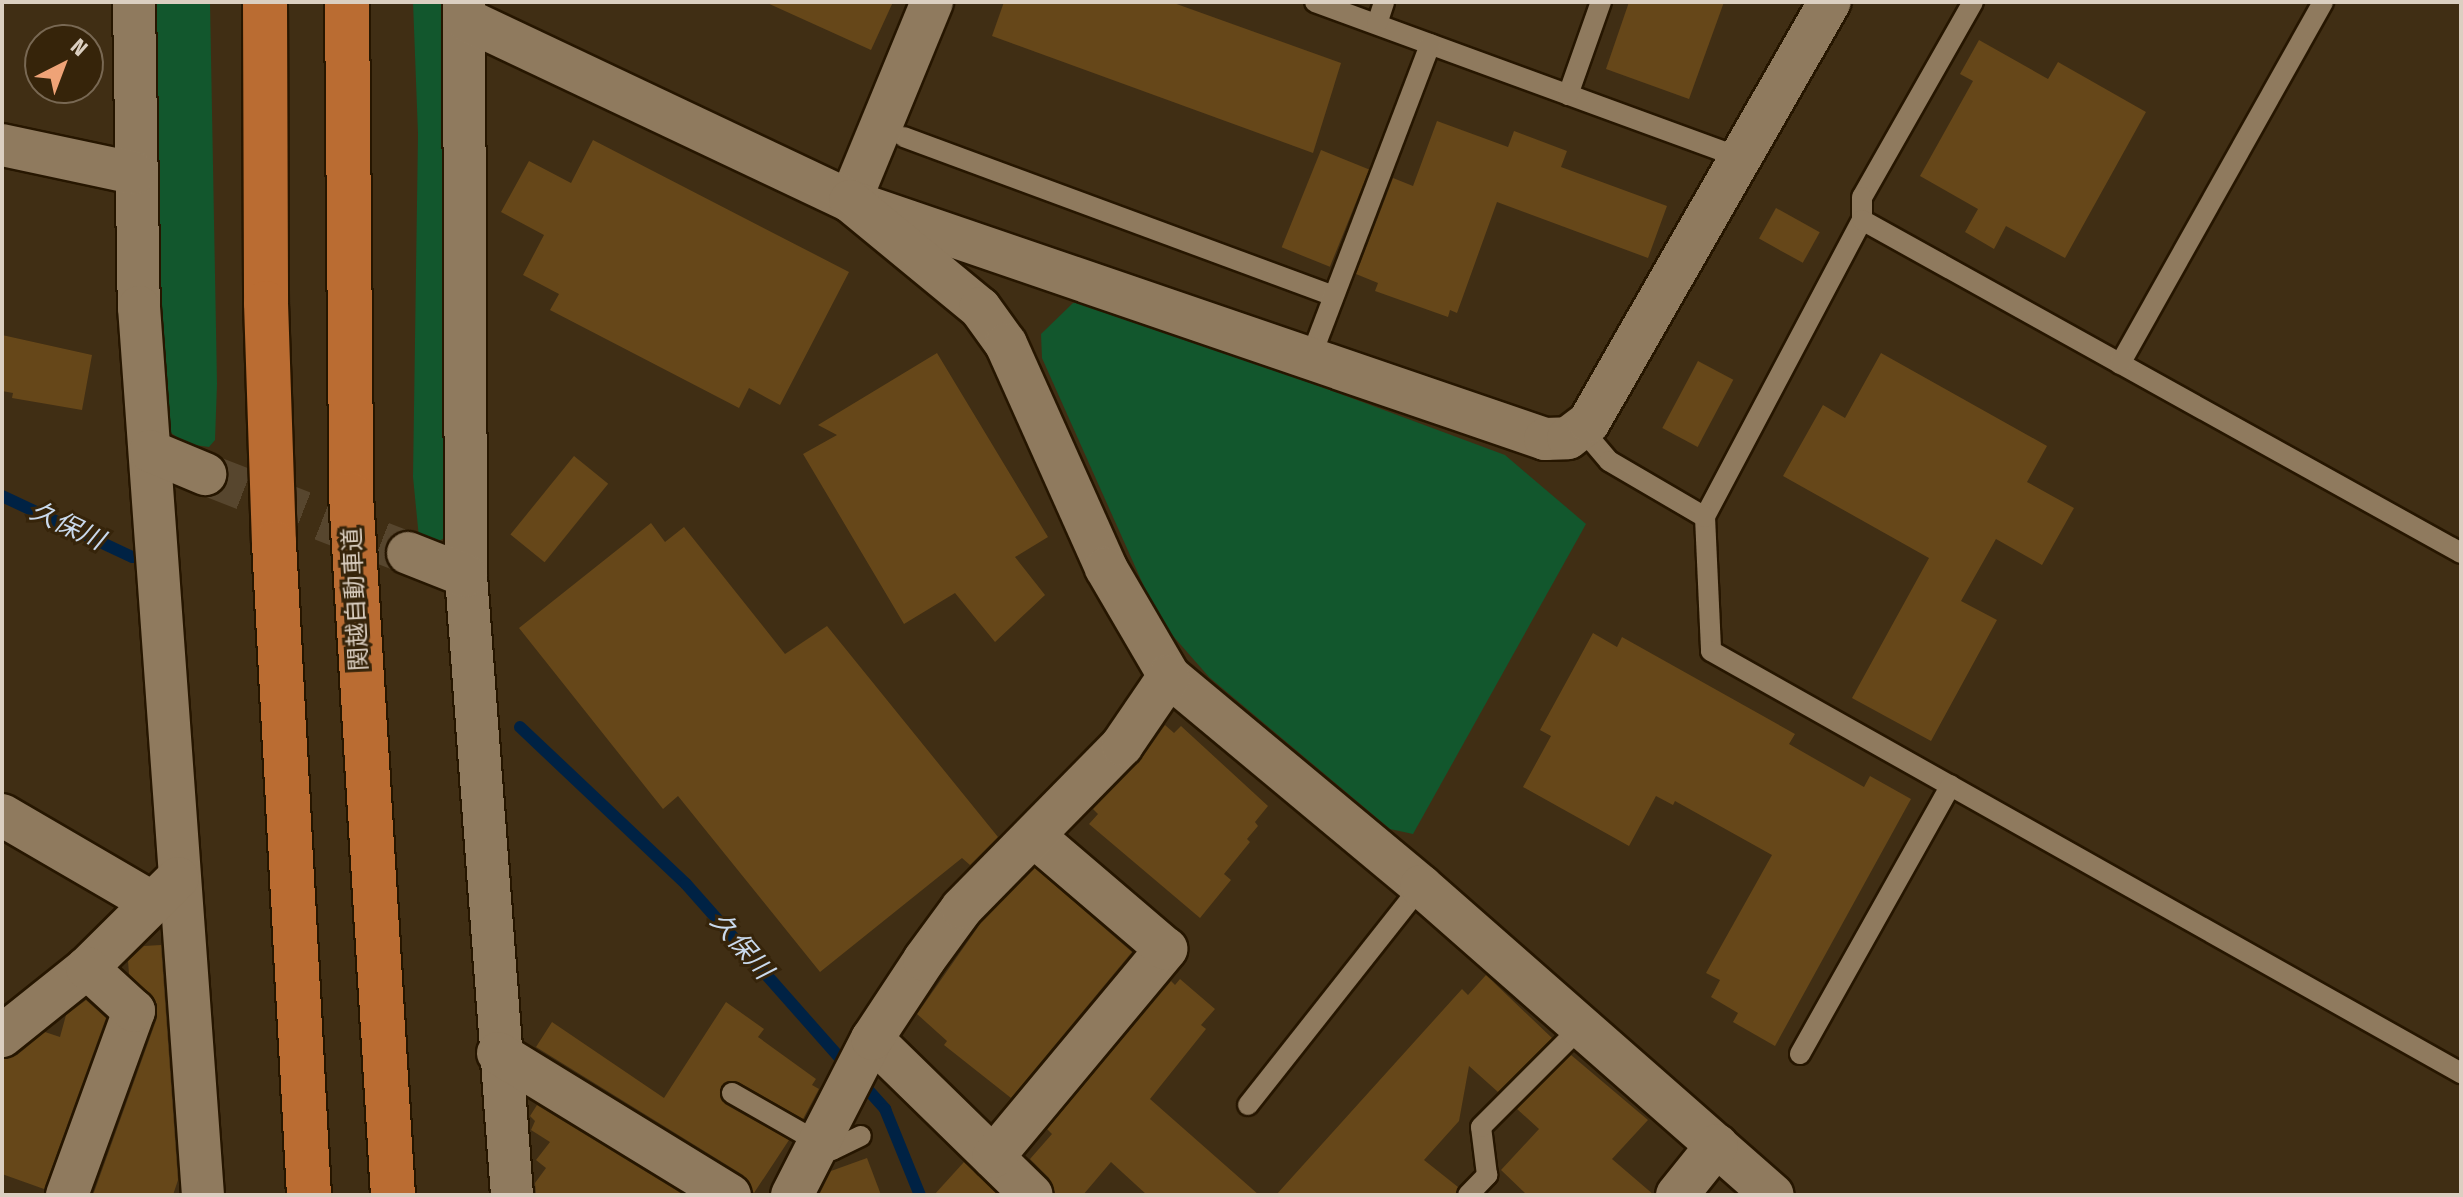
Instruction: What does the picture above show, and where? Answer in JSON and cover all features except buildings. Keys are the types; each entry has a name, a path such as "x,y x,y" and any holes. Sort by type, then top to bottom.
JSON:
{"highway":[{"path":"265,2 273,529 309,1195"},
{"name":"関越自動車道","path":"347,2 351,495 393,1195"}],"street":[{"path":"134,2 134,173 150,451 166,891 203,1195"},
{"path":"850,201 932,2"},
{"path":"512,1195 498,1053 466,576 465,10 850,201 1545,439 1568,438 1581,428 1742,158 1830,2"},
{"path":"2,145 134,173"},
{"path":"850,201 980,308 1006,344 1106,568 1169,676 1421,886 1773,1195"},
{"path":"150,451 205,474"},
{"path":"408,553 466,576"},
{"path":"792,1195 872,1039 962,908 1122,745 1169,676"},
{"path":"2,815 166,891"},
{"path":"993,1157 1166,949 1035,837"},
{"path":"2,1036 87,968 166,891"},
{"path":"67,1195 134,1011 87,968"},
{"path":"872,1039 1032,1195"},
{"path":"498,1053 730,1195"},
{"path":"1677,1195 1717,1145"}],"lane":[{"path":"1315,2 1742,158"},
{"path":"1377,24 1384,2"},
{"path":"1568,95 1601,2"},
{"path":"1973,2 1862,197 1862,220 1705,517 1711,651 2461,1073"},
{"path":"2120,364 2323,2"},
{"path":"1310,359 1430,44"},
{"path":"904,137 1334,296"},
{"path":"1862,220 2461,553"},
{"path":"1581,428 1609,461 1705,517"},
{"path":"1800,1054 1951,785"},
{"path":"1248,1105 1421,886"},
{"path":"1468,1195 1487,1175 1481,1127 1581,1027"},
{"path":"732,1093 832,1150 861,1136"}],"green space":[{"path":"155,2 210,2 217,384 215,440 209,447 187,444 171,433 162,416"},
{"path":"413,2 444,2 452,533 436,543 419,538 413,477 418,134"},
{"path":"1073,303 1098,304 1505,455 1586,524 1413,834 1390,829 1209,677 1159,620 1042,358 1041,334"}],"waterway":[{"name":"久保川","path":"2,496 132,557"},
{"name":"久保川","path":"520,727 686,884 848,1067"},
{"name":"久保川","path":"860,1081 885,1109 920,1195"}],"tunnel":[{"path":"205,474 408,553"}]}
